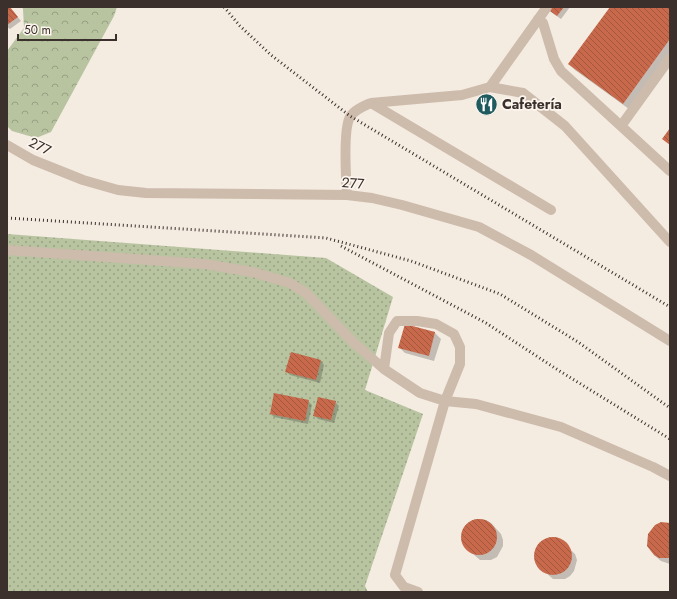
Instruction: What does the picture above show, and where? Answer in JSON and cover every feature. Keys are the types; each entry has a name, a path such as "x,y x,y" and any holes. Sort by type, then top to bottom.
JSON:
{"street":[{"path":"490,86 547,7"},
{"path":"538,19 543,23 554,59 561,71 670,171"},
{"path":"621,126 670,58"},
{"path":"346,195 346,129 350,116 362,106 371,103 462,95 490,86 523,93 564,126 670,242"},
{"path":"371,103 551,210"},
{"name":"277","path":"7,145 33,160 83,180 118,190 154,193 346,195 402,204 478,227 531,255 670,341"},
{"path":"7,250 205,264 252,272 290,283 306,293 354,342 384,369 420,393 445,401 476,404 561,427 653,467 670,476"},
{"path":"384,369 389,334 397,321 417,321 436,324 454,334 460,347 460,364 445,401 395,575 404,587 418,592"}],"green space":[{"path":"22,7 117,7 114,16 51,132 36,138 12,131 7,126 7,51 24,28"},
{"path":"7,234 326,258 393,297 365,390 423,414 365,586 368,592 7,592"}],"building":[{"path":"9,7 18,17 7,25 7,8"},
{"path":"564,7 557,16 546,8"},
{"path":"610,7 670,7 670,39 623,104 568,64"},
{"path":"670,128 670,145 662,139"},
{"path":"405,324 435,332 429,356 398,348"},
{"path":"291,352 321,360 316,380 285,372"},
{"path":"274,393 309,400 305,421 270,414"},
{"path":"318,397 336,401 331,420 313,416"},
{"path":"483,519 492,524 496,530 496,544 492,550 483,555 475,555 466,550 462,544 461,533 466,524 472,520"},
{"path":"661,522 670,523 670,558 659,558 654,555 647,546 648,534 655,525"},
{"path":"553,537 566,543 572,556 566,569 553,575 540,569 534,556 540,543"}],"railway":[{"path":"224,7 240,26 271,55 350,116 670,307"},
{"path":"7,218 326,238 411,261 500,294 578,342 670,408"},
{"path":"341,246 486,323 558,370 670,439"}],"place":[{"name":"Cafetería","path":"486,104"}]}
